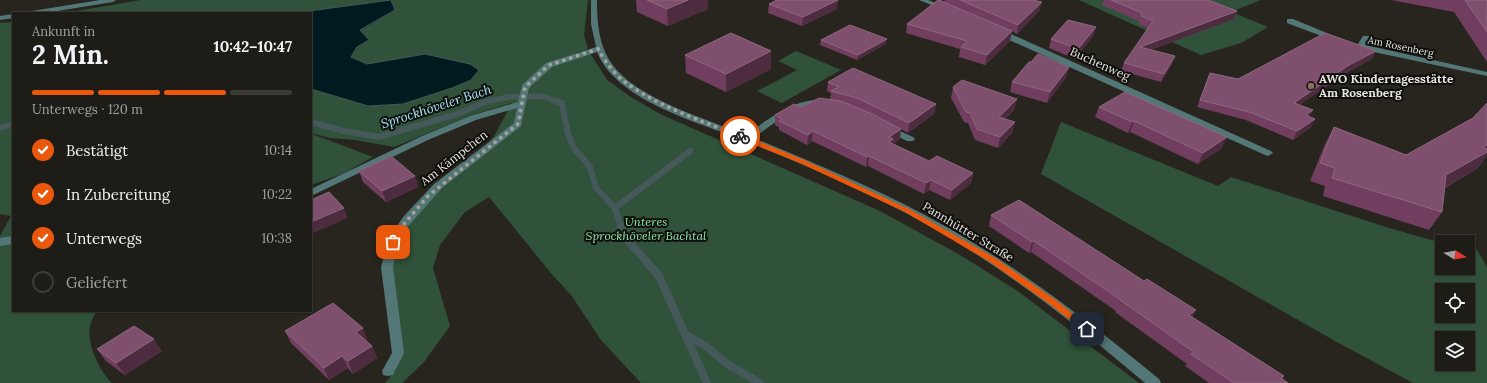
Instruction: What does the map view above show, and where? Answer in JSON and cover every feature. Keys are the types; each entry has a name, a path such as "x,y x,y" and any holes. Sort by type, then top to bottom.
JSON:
{"street":[{"path":"38,12 113,0"},
{"name":"Pannhütter Straße","path":"594,0 593,19 598,49 616,74 626,83 642,93 695,118 802,162 907,210 993,260 1054,303 1120,354 1154,383"},
{"path":"922,0 953,11"},
{"path":"0,18 12,16"},
{"name":"Am Rosenberg","path":"1290,21 1362,47 1487,74"},
{"name":"Buchenweg","path":"988,26 1268,153"},
{"path":"1362,47 1361,45 1366,38"},
{"name":"Am Kämpchen","path":"388,371 398,354 398,339 387,267 393,242 399,230 432,191 518,124 525,87 549,65 598,49"},
{"path":"747,139 770,123 803,104 817,102 833,104"},
{"name":"Am Kämpchen","path":"312,193 425,138 473,118 521,104"},
{"path":"884,126 910,139"},
{"path":"0,242 12,240"}],"green space":[{"path":"141,0 391,0 301,12 71,12"},
{"name":"Unteres Sprockhöveler Bachtal","path":"391,0 588,0 584,35 588,49 547,63 522,86 520,90 550,67 590,53 607,80 631,97 660,114 880,211 960,255 1019,292 1139,383 641,383 601,340 571,295 550,272 489,197 465,212 440,245 433,268 450,326 424,362 402,383 385,383 396,370 401,336 391,266 396,243 405,229 440,190 477,158 493,138 512,103 472,115 394,147 355,140 330,138 312,133 312,89 368,106 403,104 452,88 471,80 425,54 367,64 351,57 357,47 369,40 360,31 395,10"},
{"path":"1079,0 1202,0 1268,27 1241,43 1201,55"},
{"path":"1205,0 1261,0 1233,11"},
{"path":"12,22 12,237 0,239 0,236 11,216 0,214 0,23"},
{"path":"796,51 841,70 782,103 757,91 797,70 778,61"},
{"path":"1061,122 1218,186 1231,177 1389,228 1435,241 1435,275 1475,275 1475,246 1487,267 1487,383 1413,383 1335,341 1041,174"},
{"path":"312,134 373,157 342,174 312,185"},
{"path":"0,244 12,244 12,312 96,312 90,326 90,341 99,365 112,383 0,383"}],"water":[{"path":"391,0 395,10 360,30 369,40 357,47 351,57 367,64 425,54 470,64 479,70 471,80 452,88 403,104 368,106 312,89 312,12 301,12"}],"building":[{"path":"647,0 688,0 667,9"},
{"path":"777,0 838,0 803,17 769,4"},
{"path":"938,0 1012,31 987,55 961,47 967,41 907,24"},
{"path":"960,0 1033,0 1042,2 1018,25"},
{"path":"1111,0 1208,0 1237,11 1140,47 1175,56 1164,74 1124,63 1153,21 1141,16 1142,13"},
{"path":"1465,0 1487,0 1487,32"},
{"path":"1068,20 1096,27 1078,49 1051,39"},
{"path":"850,25 887,39 858,55 821,40"},
{"path":"731,33 771,51 726,74 685,55"},
{"path":"1325,33 1376,51 1349,65 1294,103 1313,110 1306,115 1315,119 1297,131 1249,112 1200,100 1210,73 1238,79"},
{"path":"1038,54 1069,67 1050,92 1012,82"},
{"path":"853,68 936,104 909,123 857,98 831,91 839,87 828,82"},
{"path":"962,80 1017,99 999,117 1015,122 1000,137 977,129 970,113 966,112 953,87"},
{"path":"1125,92 1227,137 1203,153 1134,121 1132,122 1099,107"},
{"path":"819,98 841,101 870,113 901,129 889,137 893,139 889,142 929,161 937,156 973,173 952,190 931,180 926,183 813,131 808,135 779,121 782,119 775,115 794,104 801,107"},
{"path":"1487,103 1487,145 1483,147 1487,149 1487,152 1446,175 1442,212 1332,178 1335,168 1320,163 1334,127 1406,155 1473,118"},
{"path":"391,156 415,176 382,191 359,171"},
{"path":"329,192 344,208 312,222 312,200"},
{"path":"1019,200 1144,281 1147,279 1196,310 1189,315 1284,376 1281,378 1288,383 1234,383 1191,354 1194,352 1121,300 1034,241 1032,242 991,215"},
{"path":"333,303 363,328 356,332 372,346 348,361 342,356 324,368 285,331"},
{"path":"134,326 154,339 116,363 97,349"}],"waterway":[{"name":"Sprockhöveler Bach","path":"486,102 508,97 541,96 556,101"},
{"name":"Sprockhöveler Bach","path":"556,101 562,103 568,134 574,148 590,167 596,188 615,208"},
{"name":"Sprockhöveler Bach","path":"312,122 344,131 379,137 457,114 486,102"},
{"name":"Sprockhöveler Bach","path":"0,128 12,124"},
{"path":"615,208 690,151"},
{"name":"Sprockhöveler Bach","path":"615,208 621,227"},
{"name":"Sprockhöveler Bach","path":"621,226 624,236 659,276 707,383"},
{"name":"Sprockhöveler Bach","path":"688,336 707,347 727,364 760,383"}],"way so far":[{"path":"393,242 399,230 408,218 438,186 470,163 518,124 525,87 549,65 598,49 608,65 616,74 626,83 642,93 695,118 740,136"}],"place":[{"name":"AWO Kindertagesstätte Am Rosenberg","path":"1311,86"}],"route":[{"path":"740,136 802,162 907,210 993,260 1054,303 1087,329"}]}
